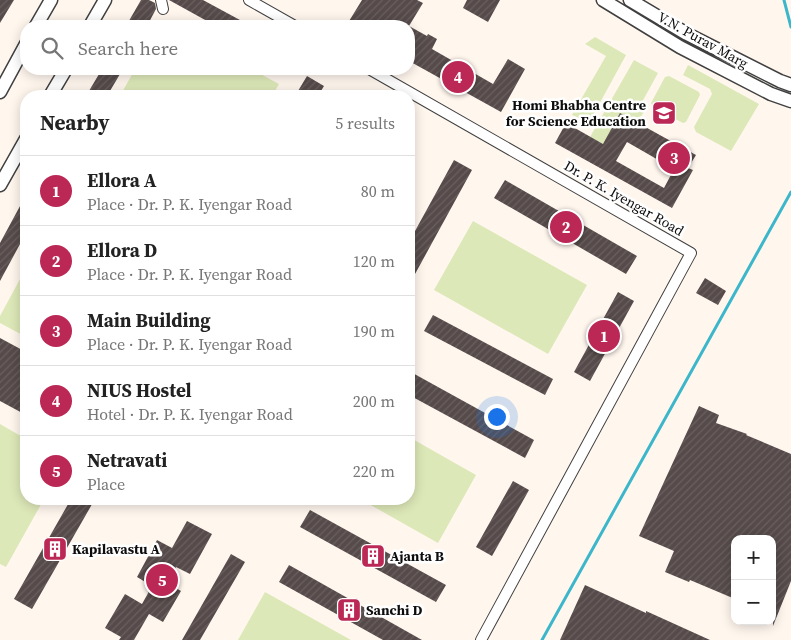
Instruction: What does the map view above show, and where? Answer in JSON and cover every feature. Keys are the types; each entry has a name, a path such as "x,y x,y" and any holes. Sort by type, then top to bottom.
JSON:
{"street":[{"path":"39,20 51,0"},
{"path":"93,20 105,0"},
{"path":"249,0 284,20"},
{"name":"V.N. Purav Marg","path":"603,0 688,51 771,94 791,101"},
{"name":"V.N. Purav Marg","path":"630,0 687,34 791,85"},
{"path":"0,92 20,55"},
{"path":"54,90 62,75"},
{"name":"Dr. P. K. Iyengar Road","path":"380,75 406,90"},
{"name":"Dr. P. K. Iyengar Road","path":"415,95 691,252 481,640"},
{"path":"0,185 20,150"}],"green space":[{"path":"595,37 626,55 590,121 587,122 572,115 606,56 585,44"},
{"path":"634,60 658,73 641,104 644,112 637,122 603,144 590,137"},
{"path":"688,65 759,104 731,151 696,132 694,127 712,94 710,89 683,75"},
{"path":"132,75 262,75 279,84 276,90 123,90"},
{"path":"669,76 699,92 700,95 686,122 683,123 653,107 651,103 665,77"},
{"path":"473,221 587,285 548,354 434,290"},
{"path":"20,279 20,334 0,323 0,316"},
{"path":"0,424 20,436 20,505 41,505 6,567 0,564"},
{"path":"415,440 476,475 438,543 371,505 415,505"},
{"path":"265,592 351,640 238,640"}],"building":[{"path":"0,0 14,0 0,23"},
{"path":"141,0 149,0 155,3 156,9 150,20 129,20"},
{"path":"169,0 203,0 240,20 205,20"},
{"path":"362,0 417,0 423,3 413,20 350,20"},
{"path":"467,0 500,0 488,22 463,8"},
{"path":"415,29 437,39 432,49 493,84 508,59 525,69 501,112 415,64"},
{"path":"98,75 119,75 111,90 90,90"},
{"path":"307,76 324,86 322,90 299,90"},
{"path":"620,113 696,155 688,168 693,170 672,208 555,143 566,123 603,144","holes":["627,142 674,169 664,188 616,161"]},
{"path":"454,160 472,170 415,274 415,231"},
{"path":"505,180 637,256 626,274 494,198"},
{"path":"20,206 20,244 0,281 0,243"},
{"path":"705,278 726,291 718,305 696,293"},
{"path":"618,292 634,301 590,381 574,372"},
{"path":"433,315 553,379 545,395 424,331"},
{"path":"0,338 20,349 20,412 0,401"},
{"path":"415,374 534,440 525,458 415,398"},
{"path":"699,406 719,415 716,423 747,434 791,454 791,581 776,618 776,535 731,535 731,597 665,572 674,551 639,536"},
{"path":"513,481 529,490 492,556 476,547"},
{"name":"Kapilavastu A","path":"68,505 92,505 32,609 14,599"},
{"name":"Ajanta B","path":"310,510 446,585 436,602 300,527"},
{"path":"187,521 212,534 190,574 176,567 167,583 181,591 163,622 149,614 134,640 119,640 121,637 105,628 125,594 142,604 152,586 137,577 157,540 172,548"},
{"path":"231,554 245,562 200,640 182,640"},
{"name":"Sanchi D","path":"289,565 422,640 383,640 279,582"},
{"path":"585,585 646,613 646,611 710,640 560,640"}],"waterway":[{"path":"784,0 791,27"},
{"path":"542,640 791,192"}],"place":[{"name":"NIUS Hostel","path":"458,77"},
{"name":"Homi Bhabha Centre for Science Education","path":"664,113"},
{"name":"Main Building","path":"674,158"},
{"name":"Ellora D","path":"566,227"},
{"name":"Ellora A","path":"604,336"},
{"name":"Kapilavastu A","path":"55,549"},
{"name":"Ajanta B","path":"373,556"},
{"name":"Netravati","path":"162,580"},
{"name":"Sanchi D","path":"349,610"}]}
